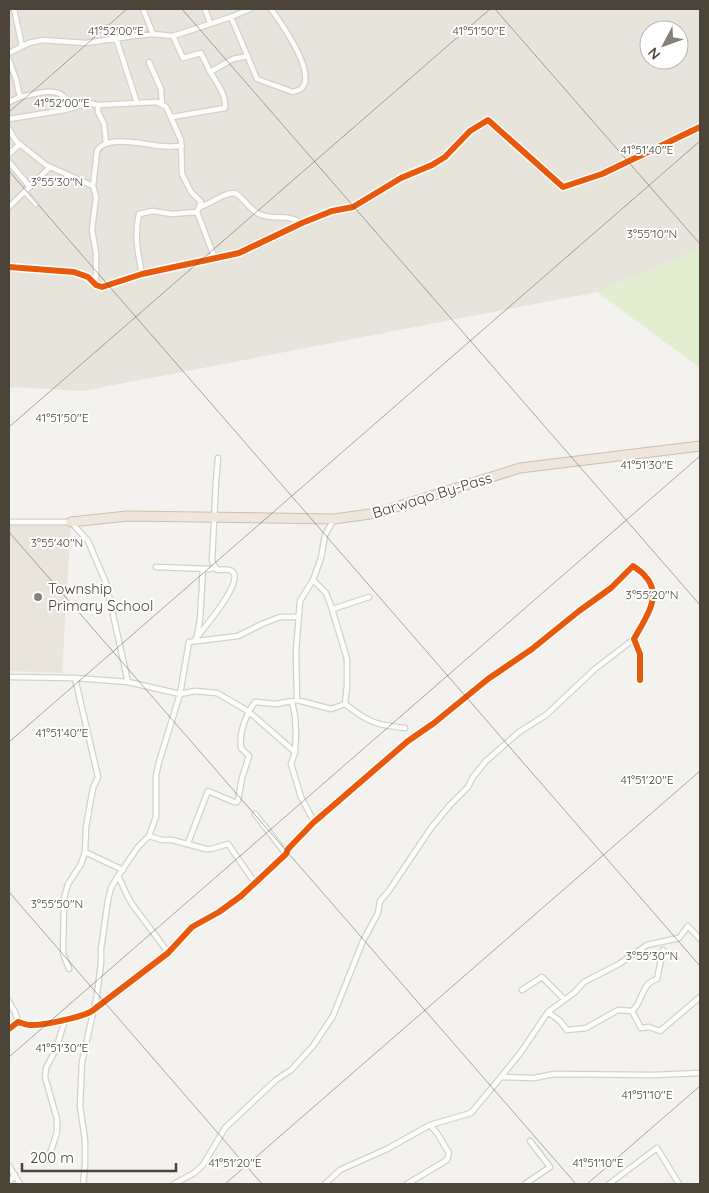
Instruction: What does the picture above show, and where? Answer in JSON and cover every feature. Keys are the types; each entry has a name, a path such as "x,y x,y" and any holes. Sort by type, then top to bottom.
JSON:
{"highway":[{"name":"Barwaqo By-Pass","path":"71,522 127,516 334,519 377,513 520,468 700,446"}],"street":[{"path":"14,9 22,46"},
{"path":"143,9 153,34"},
{"path":"205,9 210,24"},
{"path":"9,53 22,46 42,40 86,43 153,34 173,36 231,18 250,9"},
{"path":"231,18 257,79 293,92 301,89 305,82 302,61 285,29 271,9"},
{"path":"172,117 225,108 226,105 201,54 182,58 173,36"},
{"path":"116,38 137,102"},
{"path":"210,72 233,59 248,56"},
{"path":"9,60 20,97"},
{"path":"149,62 161,89 162,104"},
{"path":"9,102 20,97 43,92 60,93 64,97 64,110"},
{"path":"9,119 64,110 89,103 98,105 157,102 162,104 172,117 182,146 182,174 191,192 200,202 199,210 215,259"},
{"path":"98,105 98,112 104,124 106,143"},
{"path":"9,267 74,272 88,277 96,285 102,287 142,274 239,253 332,211 354,207 401,178 432,165 445,157 470,131 488,120 563,187 602,174 700,127"},
{"path":"9,129 20,144 50,167 92,186"},
{"path":"96,285 96,254 92,230 96,197 92,186 97,151 100,146 106,143 136,142 162,146 182,146"},
{"path":"9,154 20,144"},
{"path":"9,162 30,187"},
{"path":"9,207 50,167"},
{"path":"25,192 36,204"},
{"path":"142,274 136,243 136,227 139,214 153,211 178,214 199,210 225,194 235,192 247,205 261,215 294,218 302,223"},
{"path":"214,568 212,561 218,458"},
{"path":"313,823 300,797 291,764 294,752 298,617 300,601 313,580 321,558 325,535 334,519"},
{"path":"9,522 71,522 88,541 106,583 128,682"},
{"path":"156,566 214,568 216,570 228,570 236,576 228,596 195,639"},
{"path":"18,1022 28,1025 65,1020 76,1016 84,1016 92,1012 168,953 192,926 226,907 241,896 286,854 288,849 313,823 408,741 434,723 488,678 532,649 611,588 633,566 645,576 651,584 653,604 634,639 595,669 546,715 519,732 496,750 483,765 468,787 431,828 398,878 380,901 378,913 363,942 333,1016 313,1046 292,1070 276,1080 225,1128 203,1165 194,1173 174,1184"},
{"path":"195,639 200,619 203,569"},
{"path":"313,580 326,593 347,660 345,704"},
{"path":"332,610 369,597"},
{"path":"83,1184 85,1140 80,1106 82,1062 99,977 100,949 108,900 111,888 118,876 138,847 149,836 156,817 156,775 158,762 180,694 189,642 195,639 238,636 280,617 298,617"},
{"path":"634,639 640,654 640,680"},
{"path":"9,677 75,678 128,682 180,694 195,691 217,693 248,711 294,752"},
{"path":"70,969 62,954 64,898 68,884 81,864 85,852 86,827 98,777 75,678"},
{"path":"188,843 208,790 234,802 238,800 249,756 241,748 240,741 248,711 255,702 270,704 295,701 331,709 345,704"},
{"path":"345,704 357,714 376,724 405,728"},
{"path":"255,814 286,854"},
{"path":"149,836 162,840 188,843 206,849 228,844 255,883"},
{"path":"85,852 123,870"},
{"path":"118,876 132,904 158,936 168,953"},
{"path":"325,1184 340,1170 388,1149 430,1126 471,1113 521,1052 548,1012 575,992 584,982 619,964 647,945 679,938 688,926 700,939"},
{"path":"548,1012 560,1021 567,1030 586,1028 618,1010 632,1011 636,1008 643,990 653,980 657,979 664,950"},
{"path":"522,990 542,977 564,999"},
{"path":"632,1011 641,1028 649,1027 660,1030 700,997"},
{"path":"9,1002 18,1022"},
{"path":"50,1154 58,1132 57,1119 44,1077 46,1068 56,1050 65,1020"},
{"path":"9,1029 18,1022"},
{"path":"501,1077 534,1078 554,1074 653,1075 700,1073"},
{"path":"407,1184 447,1160 449,1153 444,1143 430,1126"},
{"path":"525,1184 550,1166 530,1140"},
{"path":"610,1184 657,1148 679,1184"},
{"path":"9,1166 20,1184"},
{"path":"9,1182 15,1176"}],"shaded area":[{"path":"9,9 700,9 700,249 597,292 83,391 9,387"},
{"name":"Township Primary School","path":"9,521 71,522 62,673 9,671"}],"green space":[{"path":"700,249 700,368 597,292"}],"cycle path":[{"path":"9,267 74,272 88,277 96,285 102,287 142,274 239,253 302,223 332,211 353,207 401,178 432,165 445,157 470,131 488,120 563,187 602,174 700,127"},
{"path":"9,1029 18,1022 28,1025 43,1024 92,1011 168,953 192,927 219,912 241,896 286,854 288,849 313,823 408,741 611,588 633,566 645,576 653,592 653,600 647,616 634,639 640,654 640,680"}],"place":[{"name":"Township Primary School","path":"38,597"}]}
